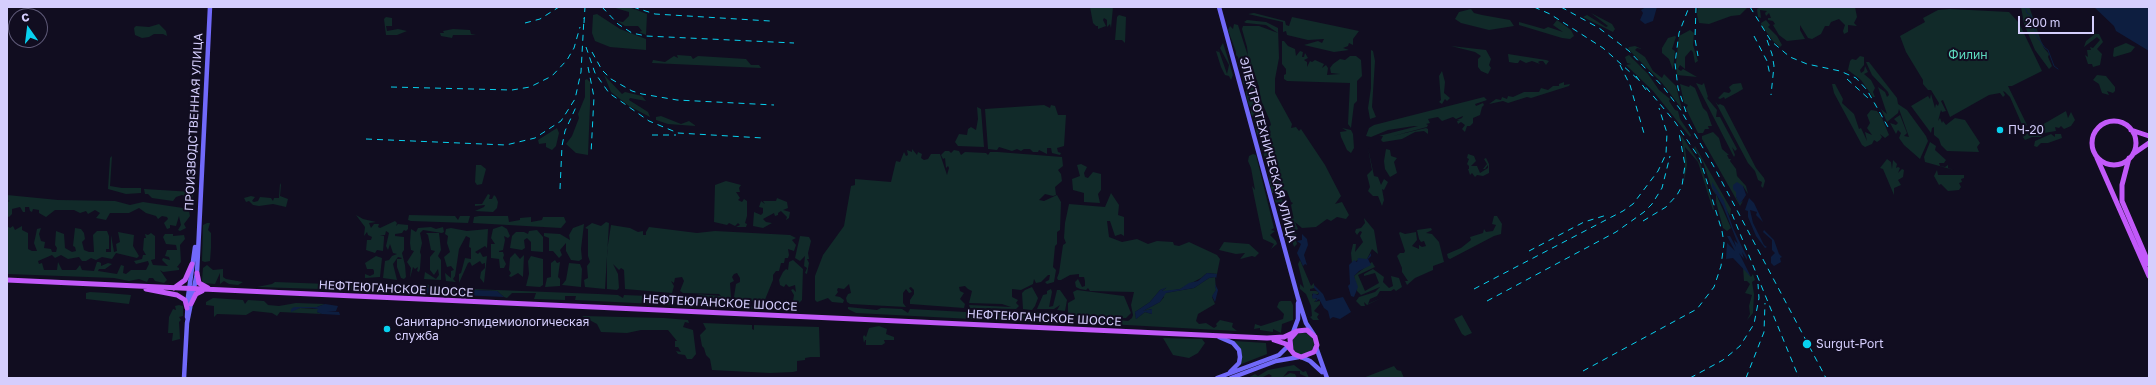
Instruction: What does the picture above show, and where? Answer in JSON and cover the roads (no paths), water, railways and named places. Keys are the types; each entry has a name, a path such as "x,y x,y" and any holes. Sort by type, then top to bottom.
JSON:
{"main road":[{"name":"ПРОИЗВОДСТВЕННАЯ УЛИЦА","path":"191,289 197,273 197,238 203,158 210,7"},
{"name":"ЭЛЕКТРОТЕХНИЧЕСКАЯ УЛИЦА","path":"1218,7 1298,298"},
{"path":"2149,136 2131,130 2117,121 2111,121 2101,125 2092,138 2095,153 2149,276"},
{"path":"2131,130 2135,142 2122,185 2122,201 2149,264"},
{"path":"2095,153 2100,160 2111,164 2119,164 2149,143"},
{"name":"ПРОИЗВОДСТВЕННАЯ УЛИЦА","path":"191,289 192,264 197,238"},
{"path":"172,288 185,280 192,264"},
{"path":"197,273 201,285 215,290"},
{"name":"НЕФТЕЮГАНСКОЕ ШОССЕ","path":"7,281 146,289 172,288"},
{"name":"НЕФТЕЮГАНСКОЕ ШОССЕ","path":"7,281 1267,338"},
{"path":"146,289 177,295 184,300 187,308"},
{"path":"187,323 191,304 191,289"},
{"path":"184,378 187,308 191,289"},
{"path":"191,304 197,293 215,290"},
{"path":"1298,298 1306,322 1316,339 1316,347 1326,377"},
{"path":"1298,298 1298,319 1292,340 1300,357 1316,365 1326,377"},
{"path":"1218,378 1279,355 1292,340 1307,330 1314,334"},
{"path":"1218,336 1233,343 1239,350 1240,357 1237,366 1225,375"},
{"path":"1267,338 1284,337 1292,340"},
{"path":"1267,338 1292,340"},
{"path":"1231,378 1276,361 1312,354 1316,347"}],"water":[{"path":"1646,7 1657,7 1653,21 1645,24 1640,20 1643,13 1641,10"},
{"path":"2094,7 2149,7 2149,51 2116,31 2114,26"},
{"path":"1712,182 1724,201 1733,228 1747,257 1747,260 1742,252 1744,259 1739,253 1751,277 1733,258 1726,259 1727,243 1735,251 1727,236 1730,236 1736,247 1734,240 1738,244 1723,206 1712,187"},
{"path":"1737,182 1743,186 1746,195 1740,204 1736,197 1736,192 1733,189 1733,185"},
{"path":"1749,198 1754,203 1763,222 1756,215 1757,212 1750,210 1753,223 1764,245 1767,247 1765,248 1756,236 1748,217 1748,211 1745,210"},
{"path":"1764,230 1774,240 1779,254 1782,257 1780,258 1781,262 1774,266 1771,263 1771,257 1775,253 1772,250 1772,240 1763,232"},
{"path":"1302,234 1307,239 1308,245 1304,255 1307,265 1305,264 1303,266 1297,253 1301,244 1297,241 1302,240"},
{"path":"1371,253 1371,256 1368,259 1371,265 1359,271 1354,276 1358,287 1354,297 1351,296 1348,286 1350,284 1349,265 1354,260 1357,262 1358,258 1367,259"},
{"path":"1207,273 1217,274 1216,282 1215,277 1209,278 1194,288 1166,293 1160,302 1143,311 1152,309 1152,314 1145,312 1136,319 1135,312 1150,302 1160,290 1167,287 1162,291 1180,289 1189,283 1198,281"},
{"path":"1215,284 1218,290 1215,302 1212,296 1216,290"},
{"path":"1314,285 1323,294 1326,301 1343,297 1351,312 1340,319 1333,317 1330,319 1328,311 1324,308 1319,299 1315,302 1317,298 1313,299 1312,297 1313,293 1318,295 1319,293 1314,288"},
{"path":"403,286 433,288 440,290 440,294 399,292"},
{"path":"459,289 469,289 472,294 473,290 497,291 504,297 460,295 454,291"},
{"path":"325,304 338,306 336,311 327,311 339,312 340,315 322,314 317,312 318,309 312,308 300,308 291,312 291,309 294,307 317,307"}],"waterway":[{"path":"2025,7 2027,13 2031,15 2036,35 2048,50 2054,66 2058,69"}],"railway":[{"path":"525,23 540,19 559,7"},
{"path":"584,23 585,7"},
{"path":"602,7 618,24 632,33 646,36 794,43"},
{"path":"633,7 655,14 770,21"},
{"path":"1534,7 1550,14 1603,48 1640,81"},
{"path":"1561,7 1599,28 1629,51 1664,88 1680,109 1713,165 1826,378"},
{"path":"1686,112 1678,88 1675,63 1679,33 1689,7"},
{"path":"1696,7 1695,39 1698,56"},
{"path":"1750,7 1771,41 1790,57 1807,64 1840,71 1856,78 1867,90 1888,127"},
{"path":"366,139 506,145 535,138 561,121 575,99 581,72 584,18"},
{"path":"391,87 512,90 530,87 552,76 567,60 574,48 580,27"},
{"path":"1754,36 1767,61 1770,75"},
{"path":"1767,40 1774,66 1771,95"},
{"path":"586,47 595,73 609,93 649,121 678,133 763,138"},
{"path":"592,52 602,70 611,79 632,91 642,94 677,100 774,105"},
{"path":"1620,65 1630,85 1645,137"},
{"path":"588,67 594,97 591,154"},
{"path":"1636,76 1646,90"},
{"path":"1847,79 1868,98"},
{"path":"1583,371 1697,309 1714,287 1721,266 1724,243 1722,231 1700,159 1675,122 1644,85"},
{"path":"560,189 562,146 565,131 576,107"},
{"path":"1474,289 1623,211 1633,204 1658,171 1666,154 1667,133 1659,108"},
{"path":"1643,221 1666,207 1677,195 1682,186 1685,165 1679,133"},
{"path":"652,135 676,135"},
{"path":"1487,301 1616,232 1644,212 1652,204 1662,188 1670,156"},
{"path":"1732,214 1799,378"},
{"path":"1529,251 1584,222 1607,215"},
{"path":"1690,378 1723,360 1740,346 1754,324 1759,298 1758,284"},
{"path":"1746,378 1764,332 1765,303"}],"place":[{"name":"ПЧ-20","path":"2000,130"},
{"name":"Санитарно-эпидемиологическая служба","path":"387,329"},
{"name":"Surgut-Port","path":"1807,344"}],"park label":[{"name":"Филин","path":"1968,55"}]}
